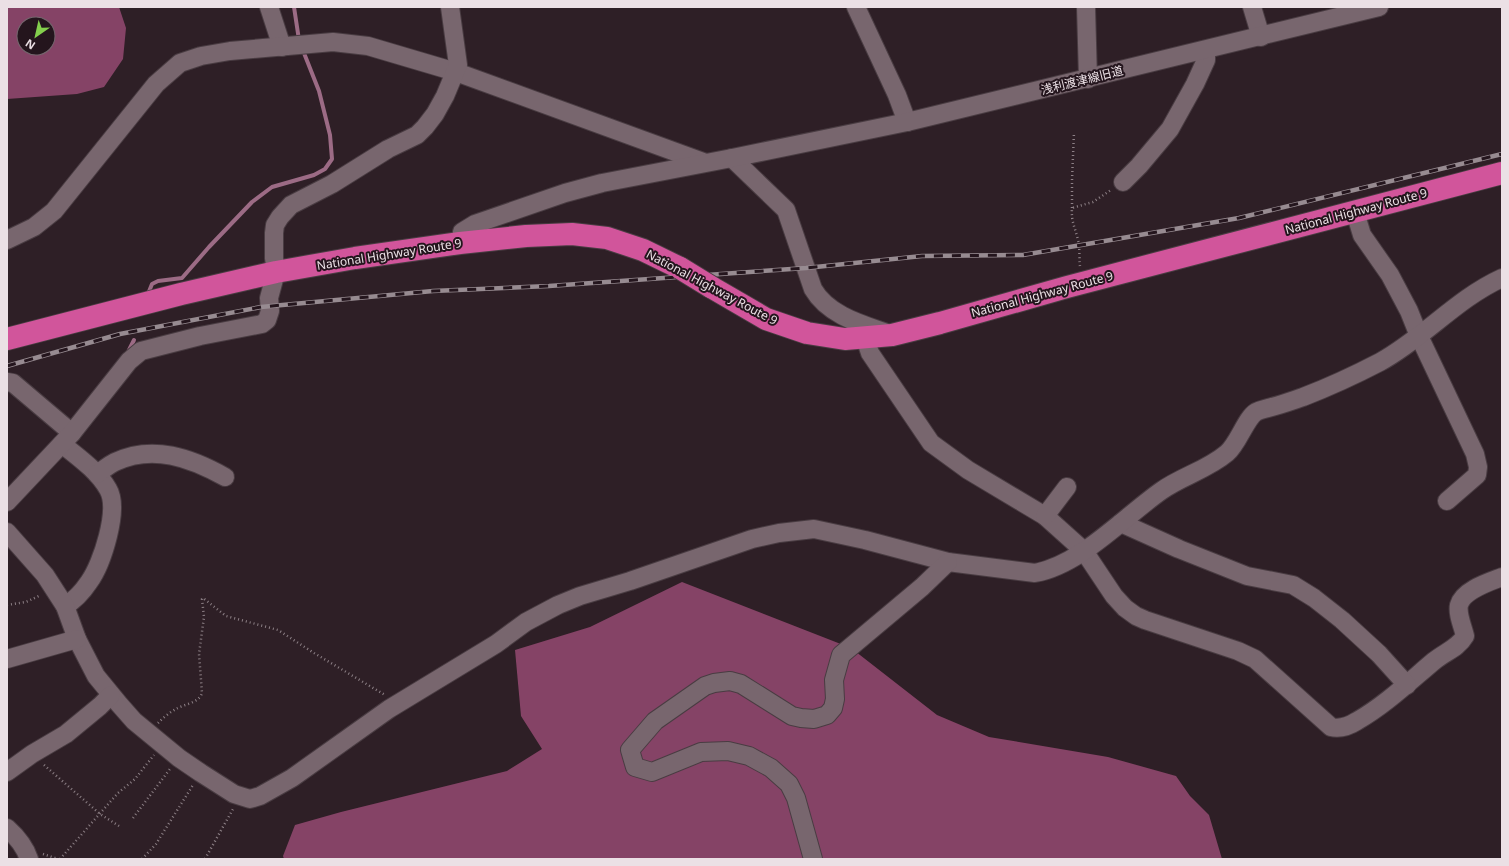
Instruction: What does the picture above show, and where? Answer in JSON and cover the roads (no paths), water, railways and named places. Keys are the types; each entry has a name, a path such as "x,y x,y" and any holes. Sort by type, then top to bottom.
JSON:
{"highway":[{"name":"National Highway Route 9","path":"7,339 181,294 276,272 355,258 460,243 556,234 590,235 607,238 638,248 680,268 766,319 792,329 845,339 865,338 892,335 940,323 1067,287 1502,173"}],"street":[{"path":"269,7 282,47"},
{"path":"7,502 129,361 141,351 200,336 262,324 267,320 270,312 269,298 276,272 274,258 274,234 276,225 285,211 291,205 332,184 388,149 417,135 435,114 458,65 450,7"},
{"path":"856,7 907,122"},
{"path":"1086,7 1088,79"},
{"path":"1252,7 1261,37"},
{"name":"浅利渡津線旧道","path":"460,243 462,232 475,224 602,182 732,158 907,122 1261,37 1379,7"},
{"path":"7,240 34,227 54,211 156,84 180,63 208,54 230,51 333,42 368,46 456,72 704,163"},
{"path":"1123,182 1139,166 1170,129 1195,84 1206,60 1206,50"},
{"path":"732,158 786,210 813,289 817,296 850,320 892,335"},
{"path":"1355,212 1362,235 1390,275 1409,311 1419,336 1476,454 1478,467 1477,475 1446,501"},
{"path":"7,532 45,575 65,606 77,639 96,676 134,721 179,758 201,773 240,797 250,799 260,796 292,778 399,703 496,644 526,622 558,605 580,596 630,581 752,539 779,533 814,529 865,540 948,562 1035,573 1048,571 1059,566 1084,550 1161,491 1219,460 1232,449 1250,419 1256,412 1302,398 1339,383 1381,361 1419,336 1466,298 1502,278"},
{"path":"865,338 870,352 931,443 968,470 1045,516 1084,550 1114,596 1125,608 1136,616 1145,620 1238,651 1255,659 1330,727 1338,728 1356,722 1407,685 1435,660 1460,643 1465,636 1459,612 1459,605 1471,591 1502,577"},
{"path":"7,382 13,383 66,433 86,463 109,489 113,502 112,521 97,569 90,582 65,606"},
{"path":"97,474 114,462 129,456 168,454 202,464 225,477"},
{"path":"1045,516 1067,487"},
{"path":"1121,523 1179,549 1247,576 1293,585 1314,598 1342,620 1379,654 1407,685"},
{"path":"813,859 796,798 789,784 771,768 749,756 728,751 701,752 652,772 635,767 630,750 655,721 704,686 730,680 741,684 792,716 814,719 827,715 833,708 835,699 834,680 841,655 922,587 948,562"},
{"path":"7,659 77,639"},
{"path":"7,772 32,754 66,734 111,695"},
{"path":"7,828 14,834 29,859"}],"waterway":[{"path":"294,7 299,40"},
{"path":"148,294 152,284 158,281 182,278 252,202 272,187 314,175 325,169 332,159 330,135 319,91 302,48"},
{"path":"128,352 134,340"}],"railway":[{"path":"7,366 120,334 261,307 433,291 549,286 806,268 922,256 1023,255 1239,218 1502,154"}]}
